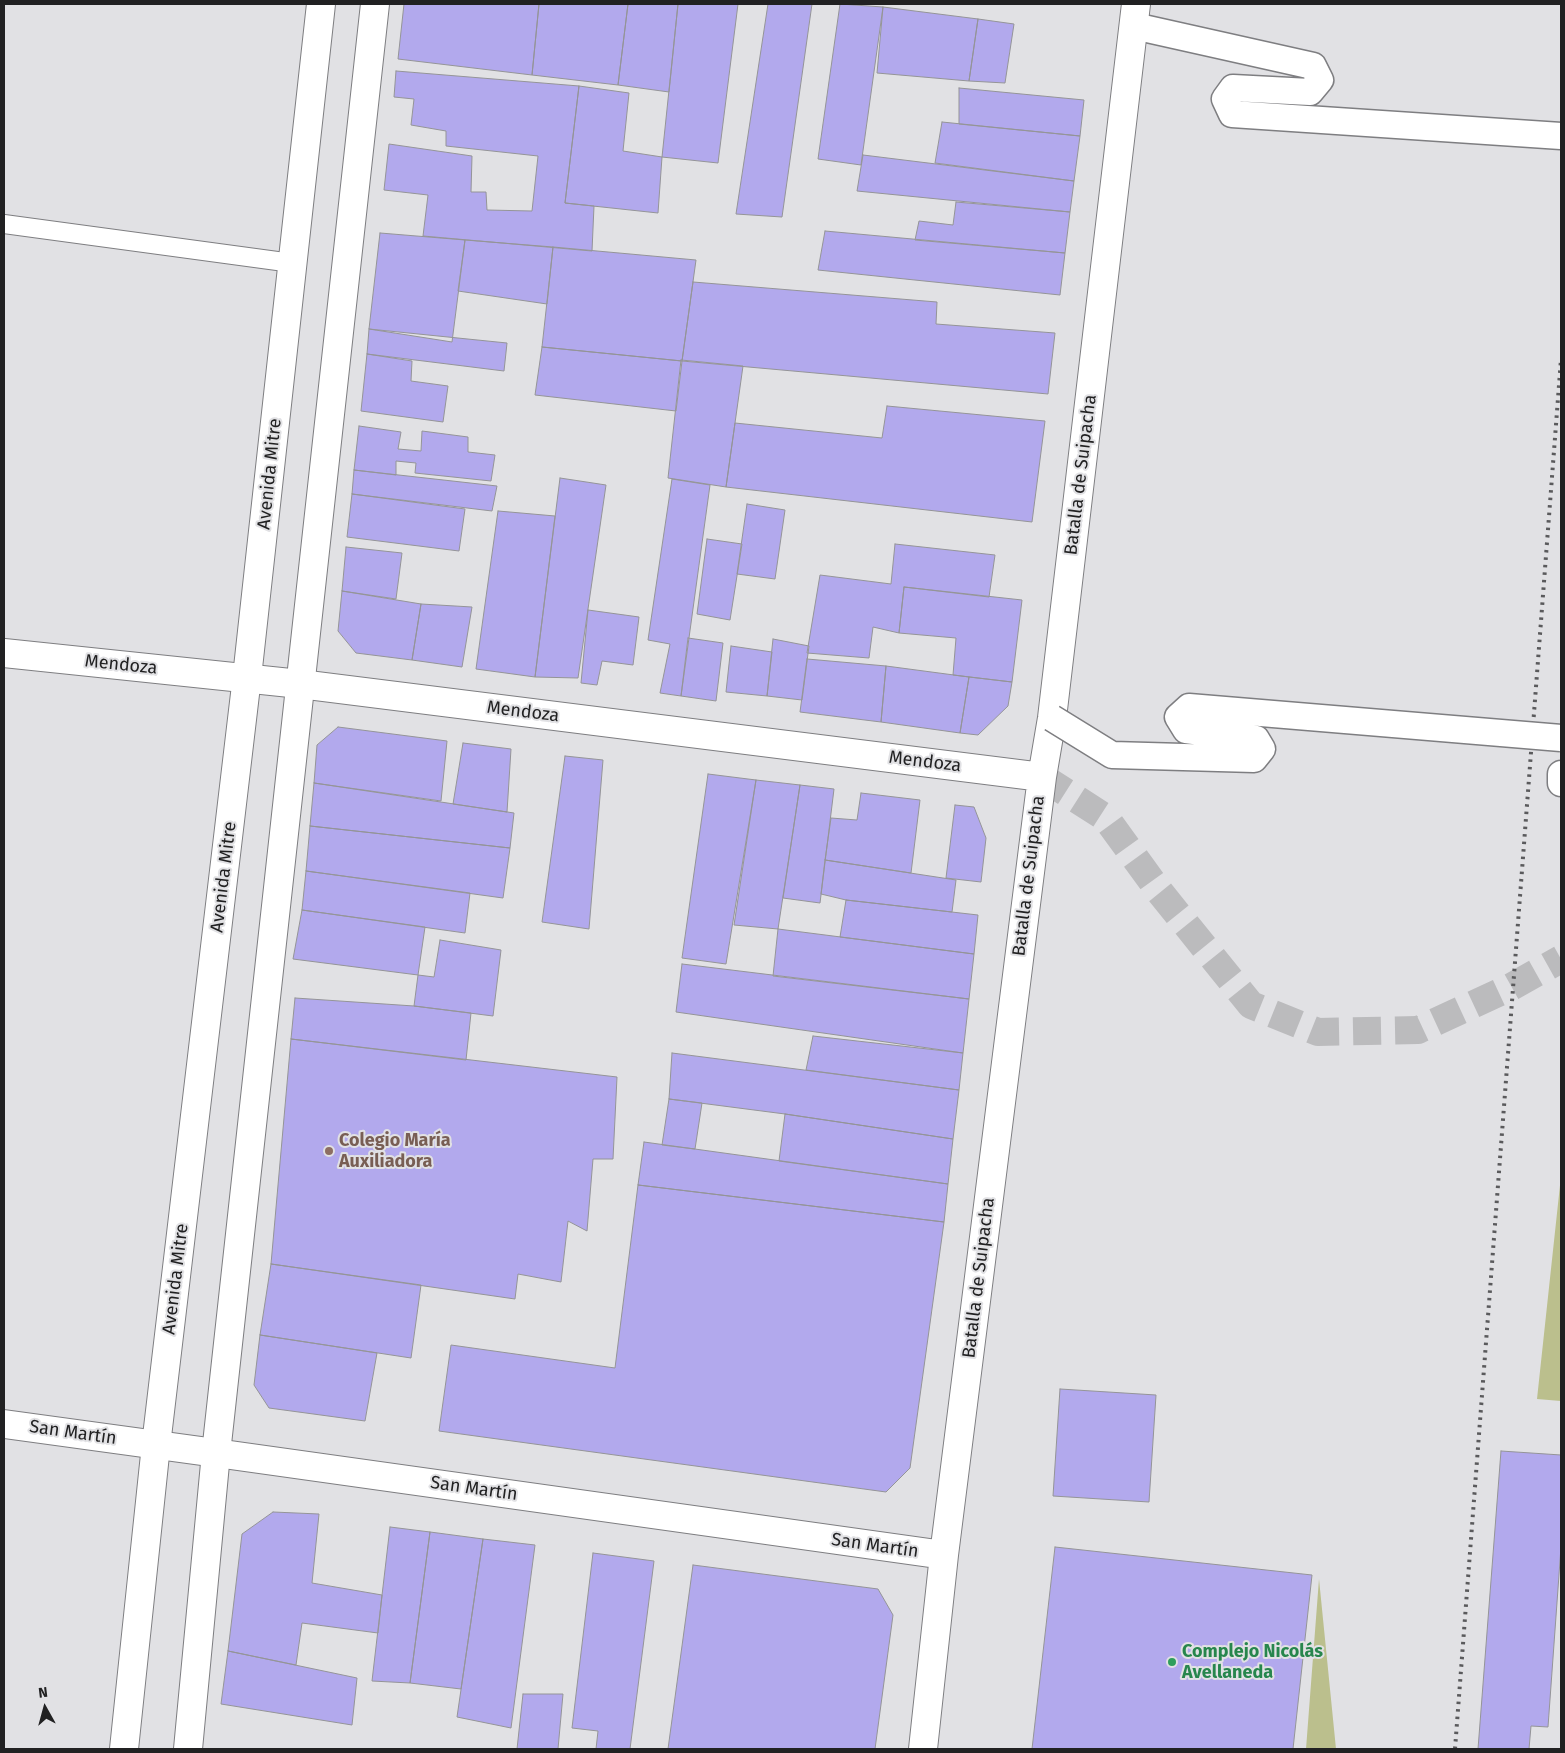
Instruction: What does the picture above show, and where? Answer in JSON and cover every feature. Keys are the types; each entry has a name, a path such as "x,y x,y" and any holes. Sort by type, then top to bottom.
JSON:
{"street":[{"name":"Avenida Mitre","path":"124,1749 156,1444 248,677 321,4"},
{"path":"188,1749 216,1453 375,4"},
{"path":"1135,9 1313,66 1320,80 1310,92 1233,88 1225,99 1232,114 1561,136"},
{"name":"Batalla de Suipacha","path":"923,1749 944,1555 1042,777 1052,718 1135,9"},
{"name":"Mendoza","path":"4,653 248,677 1042,777"},
{"path":"1052,718 1112,755 1254,759 1262,749 1256,739 1186,730 1178,717 1189,707 1561,738"},
{"path":"1561,774 1561,783"},
{"name":"San Martín","path":"4,1424 944,1555"}],"lane":[{"path":"4,224 292,263"}],"green space":[{"path":"1561,1176 1561,1401 1537,1399"},
{"path":"1319,1579 1336,1749 1306,1749"}],"building":[{"path":"404,4 539,4 532,75 398,59"},
{"path":"539,4 628,4 618,85 532,75"},
{"path":"628,4 678,4 669,92 618,85"},
{"path":"678,4 738,4 718,163 662,157"},
{"path":"768,4 812,4 782,217 736,214"},
{"path":"840,4 883,7 861,165 818,159"},
{"path":"883,7 978,19 969,81 877,73"},
{"path":"978,19 1014,24 1005,83 969,81"},
{"path":"396,71 579,86 565,203 594,206 592,251 423,236 428,195 384,190 389,144 472,156 471,192 486,192 487,210 532,211 538,156 446,146 446,131 411,125 414,99 394,97"},
{"path":"579,86 629,93 623,151 662,157 658,213 565,203"},
{"path":"959,88 1084,100 1080,136 959,124"},
{"path":"942,122 1080,136 1074,181 935,163"},
{"path":"863,155 1074,181 1070,212 857,191"},
{"path":"956,202 1070,212 1065,253 915,240 919,221 953,225"},
{"path":"825,231 1065,253 1060,295 818,270"},
{"path":"380,233 465,240 452,342 369,329"},
{"path":"465,240 553,247 547,304 458,291"},
{"path":"553,247 696,260 682,361 542,347"},
{"path":"693,282 937,302 936,324 1055,333 1048,394 682,361"},
{"path":"369,329 507,343 504,371 367,354"},
{"path":"542,347 682,361 676,411 535,395"},
{"path":"367,354 412,361 411,381 448,386 443,422 361,411"},
{"path":"681,360 743,366 726,487 668,478"},
{"path":"887,406 1045,421 1032,522 726,487 735,423 882,438"},
{"path":"359,426 401,432 398,449 421,451 422,431 468,437 468,452 495,455 491,481 415,473 416,463 396,461 396,475 354,470"},
{"path":"354,470 497,486 492,511 352,494"},
{"path":"560,478 606,485 578,678 535,677"},
{"path":"672,479 710,485 681,696 660,693 670,644 648,640"},
{"path":"352,494 465,509 459,551 347,537"},
{"path":"747,504 785,510 775,579 737,574"},
{"path":"498,511 555,516 535,677 476,669"},
{"path":"707,539 742,544 730,620 697,614"},
{"path":"895,544 995,555 989,597 904,587 899,633 873,627 869,658 807,653 820,575 891,584"},
{"path":"346,547 402,553 396,599 342,591"},
{"path":"904,587 1022,600 1012,682 953,675 956,638 899,633"},
{"path":"342,591 421,604 412,660 356,653 338,631"},
{"path":"421,604 472,607 462,667 412,660"},
{"path":"588,610 639,617 633,665 602,661 597,685 581,683"},
{"path":"688,638 723,643 716,701 681,696"},
{"path":"773,639 809,646 802,700 767,696"},
{"path":"731,646 772,652 767,696 726,692"},
{"path":"807,659 886,666 881,722 800,712"},
{"path":"886,666 969,677 960,733 881,722"},
{"path":"969,677 1012,682 1008,706 978,735 960,733"},
{"path":"338,727 447,741 441,801 314,783 317,745"},
{"path":"463,743 511,749 507,812 453,804"},
{"path":"565,756 603,760 589,929 542,922"},
{"path":"708,774 756,780 726,964 682,958"},
{"path":"756,780 800,785 778,929 734,925"},
{"path":"314,783 514,813 510,848 310,826"},
{"path":"800,785 834,789 820,903 783,898"},
{"path":"861,793 920,800 911,873 825,860 831,818 857,820"},
{"path":"955,805 974,807 986,838 981,882 946,878"},
{"path":"310,826 510,848 503,898 306,871"},
{"path":"825,860 956,880 952,912 846,900 821,894"},
{"path":"306,871 470,893 465,933 302,910"},
{"path":"846,900 978,915 974,954 840,937"},
{"path":"302,910 425,927 418,975 293,959"},
{"path":"778,929 974,954 969,999 773,976"},
{"path":"440,940 501,950 493,1016 414,1006 418,975 434,977"},
{"path":"682,964 969,999 963,1053 676,1012"},
{"path":"295,998 414,1006 471,1013 466,1060 291,1039"},
{"path":"813,1036 963,1053 959,1090 806,1070"},
{"path":"291,1039 617,1077 613,1159 593,1159 587,1231 568,1221 561,1282 518,1274 515,1299 271,1264"},
{"path":"672,1053 959,1090 953,1139 669,1099"},
{"path":"669,1099 702,1103 695,1149 662,1145"},
{"path":"785,1114 953,1139 948,1184 779,1161"},
{"path":"644,1142 948,1184 944,1222 638,1185"},
{"path":"638,1185 944,1222 910,1468 886,1492 439,1431 451,1345 615,1368"},
{"path":"271,1264 421,1285 411,1358 260,1335"},
{"path":"260,1335 377,1353 365,1421 269,1408 254,1385"},
{"path":"1060,1389 1156,1395 1149,1502 1053,1496"},
{"path":"1501,1451 1561,1455 1561,1547 1548,1727 1531,1726 1529,1749 1478,1749"},
{"path":"273,1512 319,1514 312,1583 382,1595 378,1633 302,1623 296,1665 228,1651 242,1534"},
{"path":"390,1527 430,1532 410,1683 372,1681"},
{"path":"430,1532 483,1539 461,1689 410,1683"},
{"path":"483,1539 535,1545 511,1728 457,1717"},
{"name":"Complejo Nicolás Avellaneda","path":"1055,1547 1312,1575 1293,1749 1032,1749"},
{"path":"593,1553 654,1561 630,1749 596,1749 598,1731 572,1728"},
{"path":"693,1565 878,1589 893,1615 875,1749 668,1749"},
{"path":"228,1651 357,1678 352,1725 221,1704"},
{"path":"523,1694 563,1694 558,1749 517,1749"}],"tunnel":[{"path":"1042,777 1106,818 1159,891 1251,1005 1318,1032 1418,1030 1511,987 1561,959"}],"railway":[{"path":"1455,1749 1561,359"}],"place":[{"name":"Colegio María Auxiliadora","path":"329,1151"},
{"name":"Complejo Nicolás Avellaneda","path":"1172,1662"}]}
